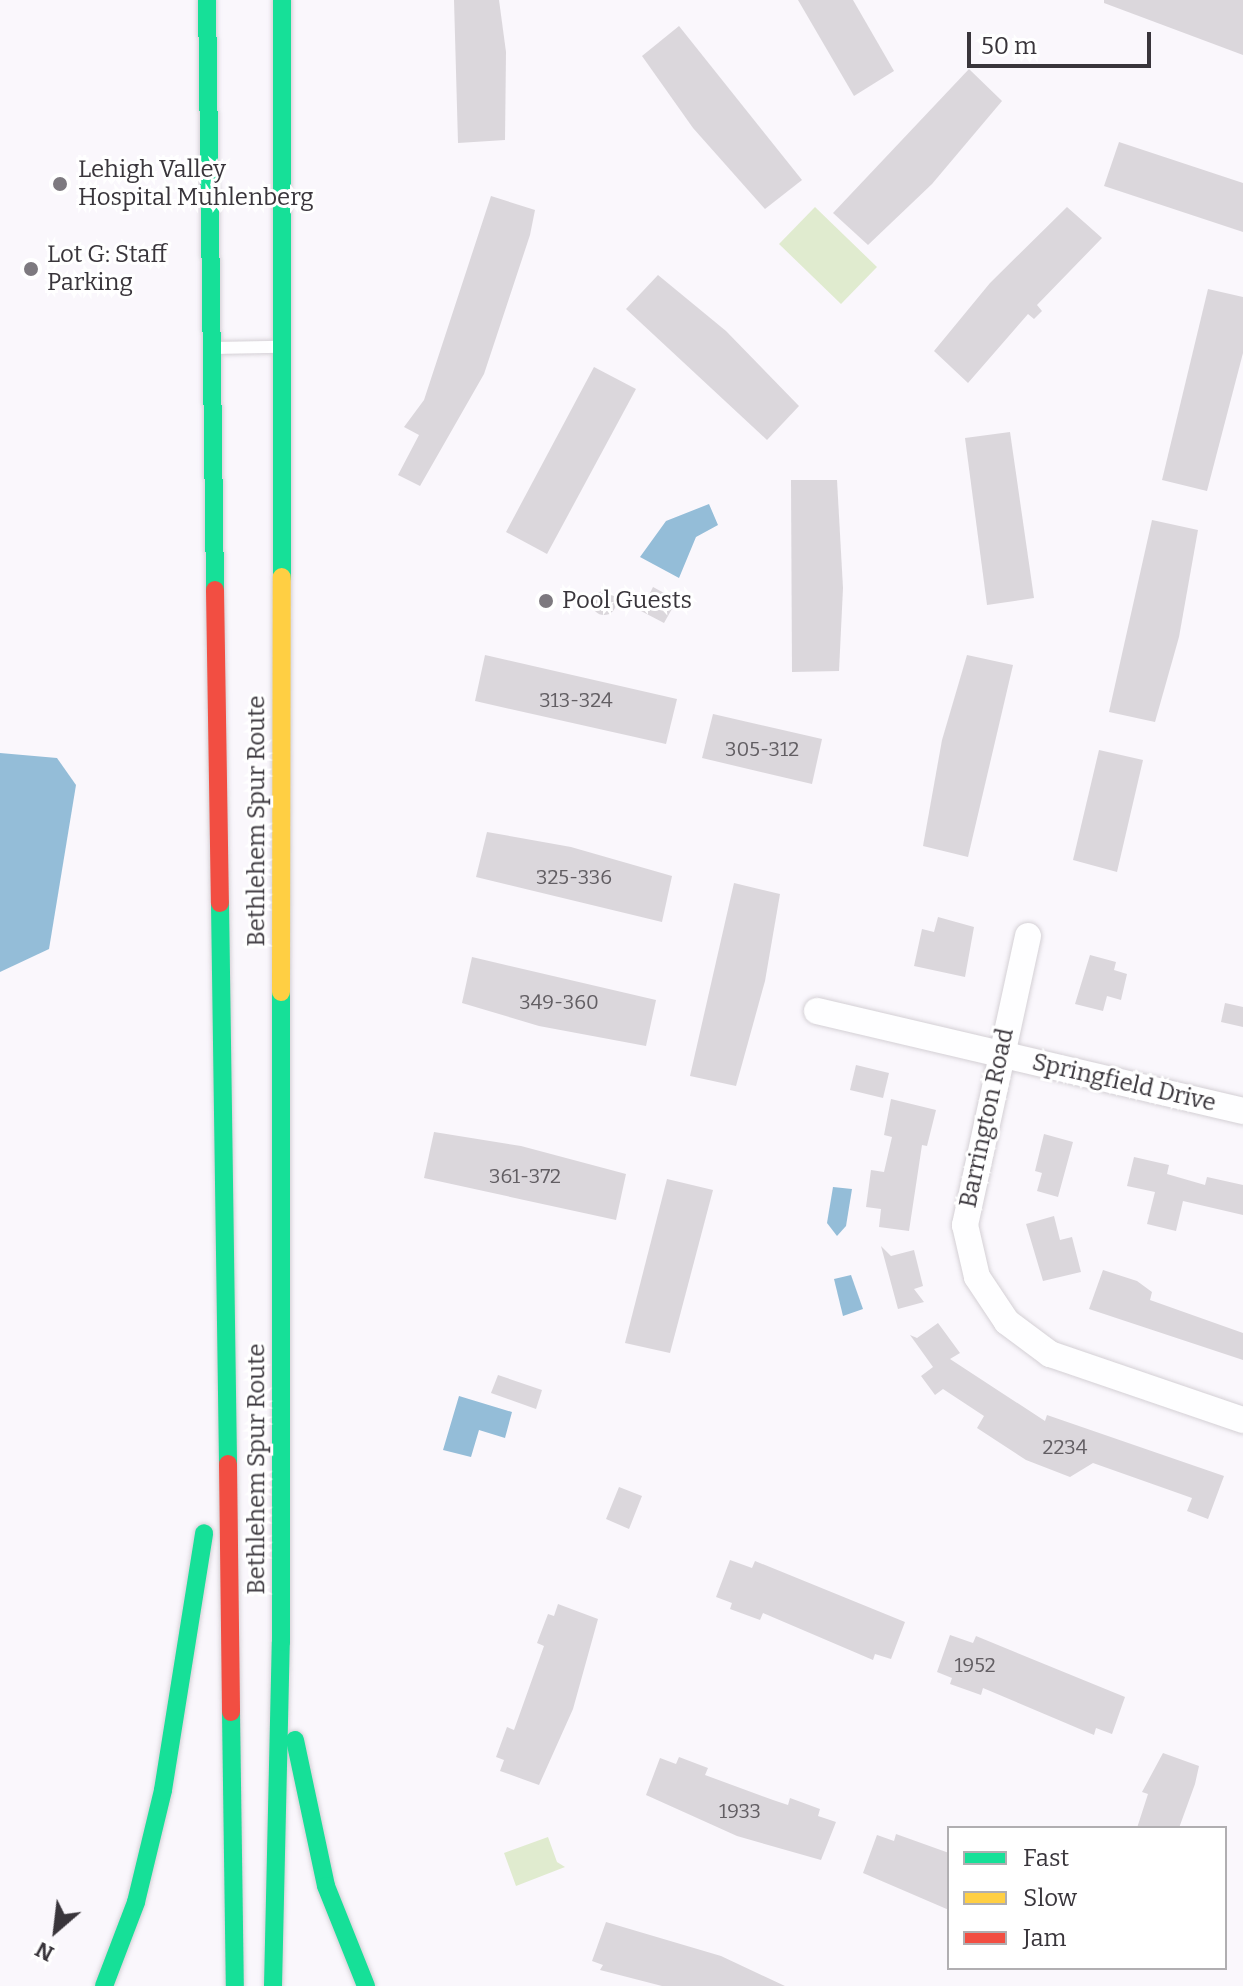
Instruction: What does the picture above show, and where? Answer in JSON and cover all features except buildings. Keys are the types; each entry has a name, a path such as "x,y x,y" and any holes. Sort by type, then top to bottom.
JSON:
{"highway":[{"name":"Bethlehem Spur Route","path":"207,0 222,1364"},
{"name":"Bethlehem Spur Route","path":"281,1642 274,1594 282,0"},
{"path":"104,1986 136,1902 163,1790 207,1506 222,1364"},
{"path":"222,1364 235,1594 235,1986"},
{"path":"273,1986 281,1642"},
{"path":"281,1642 315,1848 366,1986"}],"street":[{"name":"Barrington Road","path":"1028,936 999,1054 965,1225 977,1277 990,1301 1050,1354 1243,1420"},
{"name":"Springfield Drive","path":"817,1011 1243,1111"}],"lane":[{"path":"209,348 281,347"}],"green space":[{"path":"815,207 877,267 841,304 779,244"},
{"path":"548,1837 557,1862 565,1867 516,1886 504,1853"}],"water":[{"path":"709,504 718,525 696,537 679,578 640,557 666,521"},
{"path":"0,753 57,758 76,785 49,949 0,972"},
{"path":"833,1187 852,1189 846,1226 837,1236 827,1223"},
{"path":"851,1275 863,1309 843,1316 834,1279"},
{"path":"459,1396 512,1412 505,1438 479,1430 471,1457 443,1450"}],"traffic: fast":[{"path":"207,0 215,590"},
{"path":"282,0 282,577"},
{"path":"220,903 228,1464"},
{"path":"273,1986 281,1642 281,992"},
{"path":"104,1986 136,1902 163,1790 204,1533"},
{"path":"231,1712 235,1986"},
{"path":"295,1740 326,1886 366,1986"}],"traffic: slow":[{"path":"281,992 282,577"}],"traffic: jam":[{"path":"215,590 220,903"},
{"path":"228,1464 231,1712"}],"place":[{"name":"Lehigh Valley Hospital Muhlenberg","path":"60,184"},
{"name":"Lot G: Staff Parking","path":"31,269"},
{"name":"Pool Guests","path":"546,601"}]}
